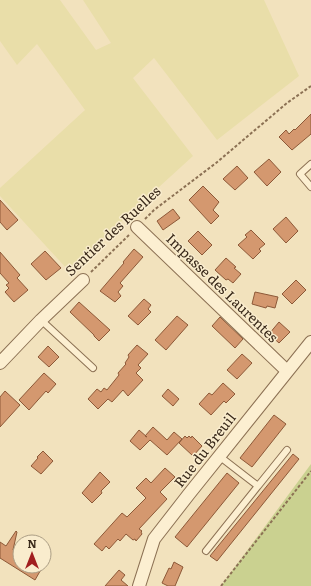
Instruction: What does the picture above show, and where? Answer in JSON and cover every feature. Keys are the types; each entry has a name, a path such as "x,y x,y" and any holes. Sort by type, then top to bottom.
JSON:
{"street":[{"name":"Impasse des Laurentes","path":"136,228 287,370"},
{"name":"Sentier des Ruelles","path":"0,363 82,280"},
{"name":"Rue du Breuil","path":"139,586 154,539 287,370 311,342"}],"lane":[{"path":"311,164 300,174 311,187"},
{"path":"41,320 93,368"},
{"path":"206,551 287,450"},
{"path":"219,456 258,486"}],"path":[{"name":"Sentier des Ruelles","path":"82,280 154,210 216,163 287,103 311,86"},
{"path":"221,586 311,471"}],"shaded area":[{"path":"0,0 60,0 96,50 111,43 83,0 264,0 299,76 217,140 154,58 133,78 193,156 68,270 0,196 0,188 85,110 37,44 17,65 0,41"}],"green space":[{"path":"311,464 311,586 221,586"}],"building":[{"path":"311,114 311,134 292,150 279,137 286,130 289,134 294,129 295,130"},
{"path":"269,159 281,172 267,186 254,172"},
{"path":"237,166 248,178 235,190 223,179"},
{"path":"203,186 219,202 213,210 219,216 211,224 189,200"},
{"path":"0,200 18,220 7,230 0,222"},
{"path":"173,209 180,218 163,230 157,221"},
{"path":"286,217 298,231 286,243 273,229"},
{"path":"251,230 265,244 259,249 261,251 253,259 238,245 247,237 245,235"},
{"path":"198,231 212,245 202,255 188,241"},
{"path":"134,249 143,257 120,283 123,286 118,292 121,296 115,302 100,291"},
{"path":"45,251 61,268 46,280 31,264"},
{"path":"0,252 20,275 17,278 28,290 14,302 5,292 9,288 6,285 9,283 0,273"},
{"path":"226,258 241,274 233,283 228,279 226,280 215,270"},
{"path":"296,280 306,290 292,304 282,294"},
{"path":"255,292 278,297 275,308 267,306 266,308 252,304"},
{"path":"144,299 151,305 148,309 151,312 138,325 128,316"},
{"path":"79,302 110,330 99,341 70,312"},
{"path":"177,316 188,325 166,350 155,340"},
{"path":"220,317 243,339 235,348 212,326"},
{"path":"279,322 290,332 279,343 269,334"},
{"path":"137,345 148,354 138,365 141,368 136,373 143,380 128,396 123,390 112,402 108,399 98,409 88,399 97,389 101,392 104,388 107,390 126,364 125,363 129,357 128,355"},
{"path":"48,346 59,357 49,367 38,357"},
{"path":"242,354 252,363 237,379 227,370"},
{"path":"44,373 56,384 48,393 46,391 29,410 19,400"},
{"path":"223,383 235,394 226,403 224,401 211,415 199,404 209,393 212,395"},
{"path":"168,389 179,399 173,406 162,396"},
{"path":"5,391 20,405 0,427 0,397"},
{"path":"274,415 286,424 252,467 240,458"},
{"path":"153,427 167,440 174,432 182,439 167,455 150,440 140,450 130,441 139,430 145,436"},
{"path":"185,436 187,438 189,436 191,438 192,436 202,446 193,456 179,443"},
{"path":"43,451 53,461 41,474 31,466"},
{"path":"293,454 299,459 217,561 210,556"},
{"path":"165,468 175,477 160,492 167,499 139,529 142,531 142,534 136,541 126,534 120,541 118,539 109,549 106,546 102,551 94,544 122,513 127,517 146,498 136,488 146,478 151,483"},
{"path":"100,472 110,482 92,503 82,493"},
{"path":"227,473 239,483 187,547 175,537"},
{"path":"12,537 12,566 0,558 0,542 6,546"},
{"path":"174,562 183,567 175,586 168,586 162,583 169,568 171,569"},
{"path":"119,570 125,575 121,580 128,586 105,586"},
{"path":"25,574 38,574 35,580"}]}
